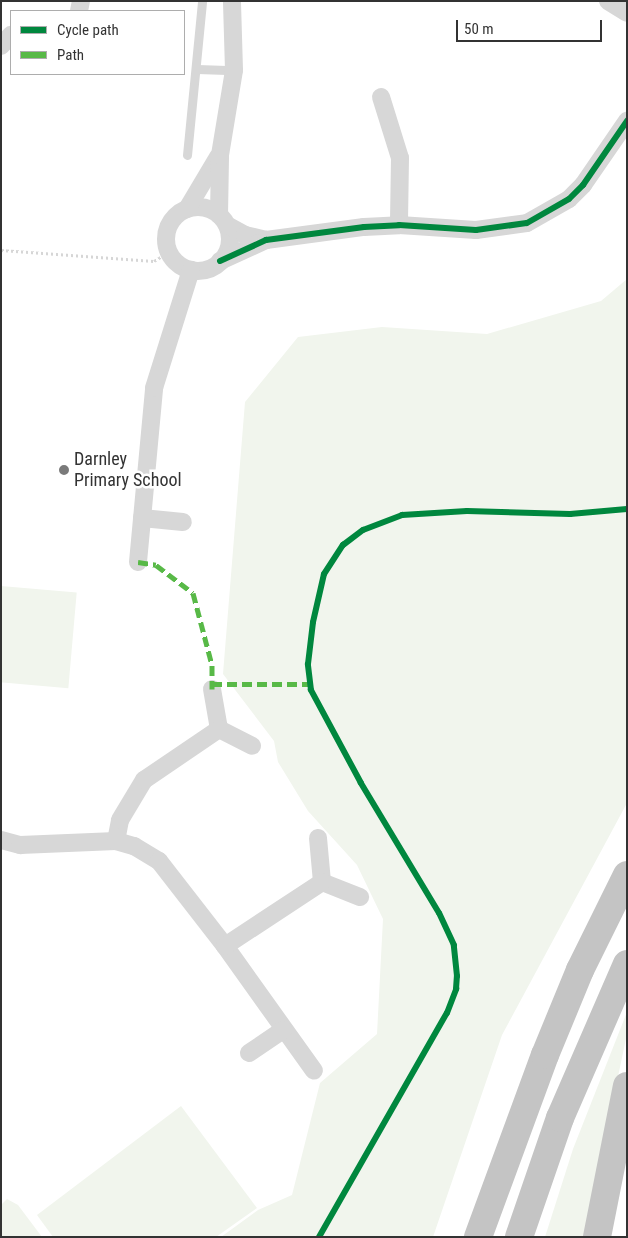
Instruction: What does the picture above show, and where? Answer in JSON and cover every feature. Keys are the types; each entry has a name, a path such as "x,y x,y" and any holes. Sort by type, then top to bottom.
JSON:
{"highway":[{"path":"478,1237 544,1055 580,970 627,875"},
{"path":"519,1237 560,1118 627,964"},
{"path":"596,1237 627,1086"}],"street":[{"path":"220,261 229,244 223,220 220,155 234,70 232,1"},
{"path":"608,1 627,13"},
{"path":"1,46 10,36"},
{"path":"381,97 400,158 399,225"},
{"path":"220,155 187,209 171,222 167,232 169,252 174,260 191,270 207,270 220,261 266,240 399,225 476,230 526,222 569,199 583,185 627,121"},
{"path":"187,209 204,208 245,235 266,240"},
{"path":"138,562 154,388 191,270"},
{"path":"142,518 183,522"},
{"path":"212,689 219,729"},
{"path":"219,729 252,746"},
{"path":"116,841 120,820 144,780 219,729"},
{"path":"318,838 322,882"},
{"path":"1,840 20,845 116,841 134,846 159,861 225,946 314,1071"},
{"path":"225,946 322,882"},
{"path":"322,882 360,897"},
{"path":"249,1053 283,1030"}],"lane":[{"path":"187,155 197,69 202,1"},
{"path":"197,69 234,70"}],"path":[{"path":"1,250 154,261 169,252"}],"shaded area":[{"path":"627,279 627,803 502,1035 433,1237 221,1237 258,1210 292,1195 320,1083 377,1034 383,919 357,865 308,811 278,762 274,741 223,674 245,402 298,337 382,327 487,334 601,301"},
{"path":"1,586 77,593 68,688 1,682"},
{"path":"627,1012 627,1034 584,1237 545,1237 573,1149"},
{"path":"181,1106 257,1208 216,1237 53,1237 37,1215"},
{"path":"7,1199 18,1205 42,1237 1,1237 1,1205"}],"marked path":[{"path":"138,562 156,565 193,593 212,665 212,689"},
{"path":"212,684 310,684"}],"cycle path":[{"path":"220,261 266,240 364,227 399,225 476,230 527,223 569,199 583,185 627,121"},
{"path":"319,1237 447,1013 456,989 457,976 454,945 439,913 361,783 311,690 308,664 313,622 324,574 343,545 363,530 402,515 467,511 570,514 627,509"}],"place":[{"name":"Darnley Primary School","path":"64,470"}]}
